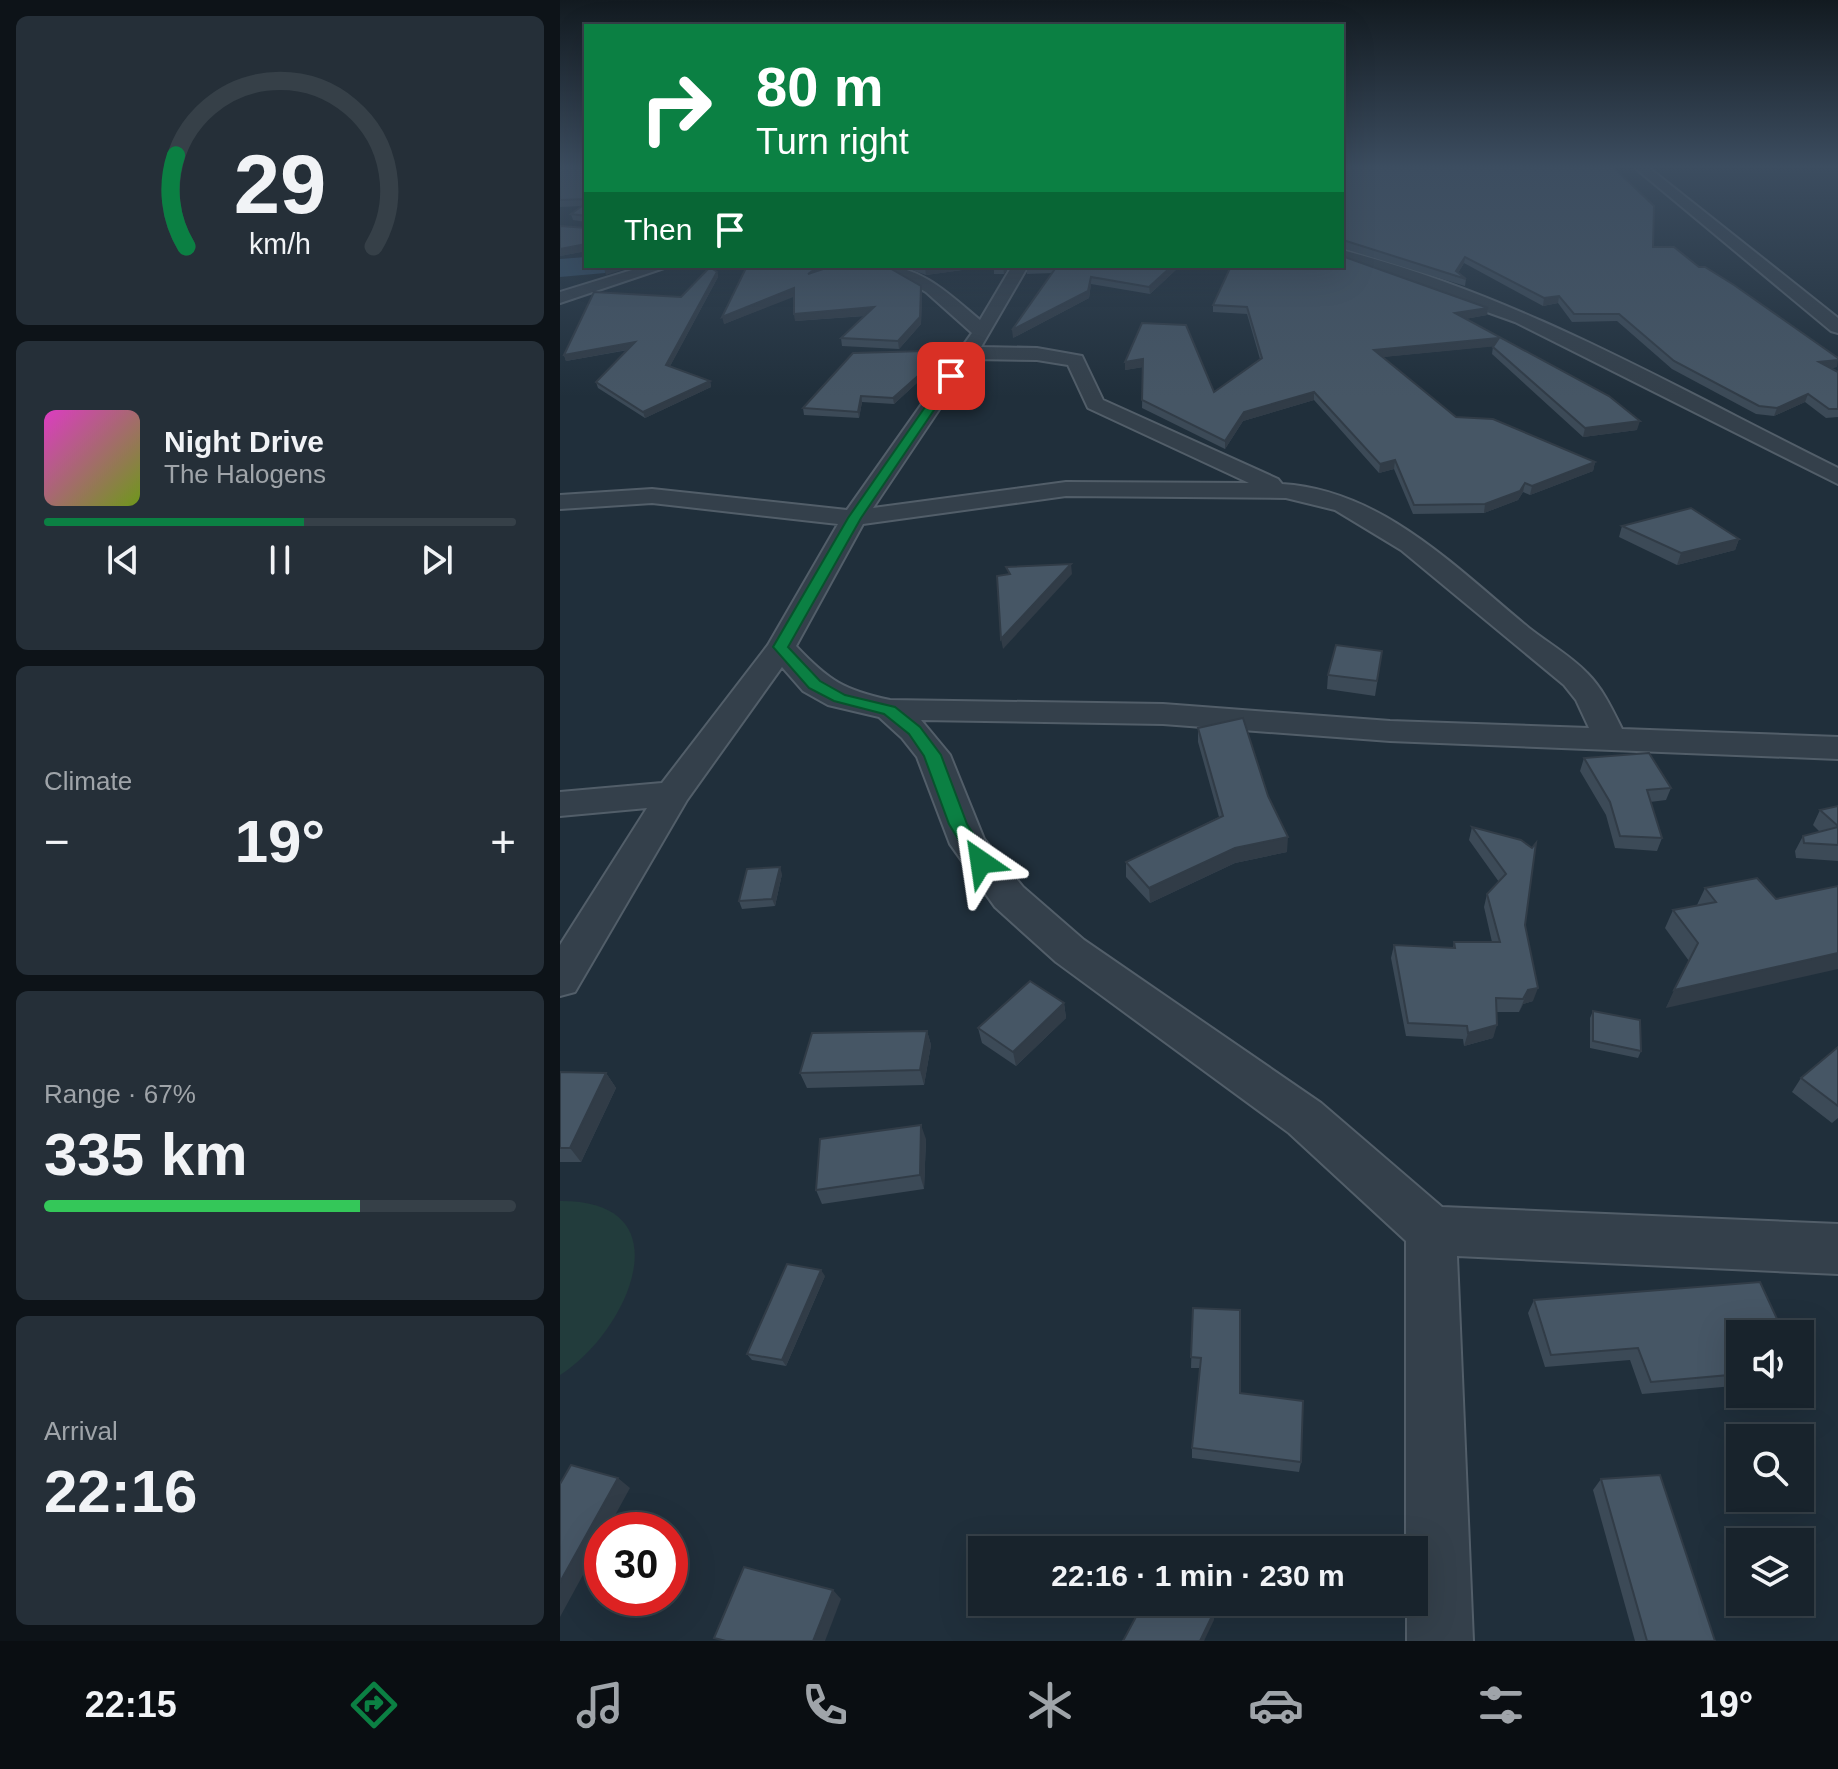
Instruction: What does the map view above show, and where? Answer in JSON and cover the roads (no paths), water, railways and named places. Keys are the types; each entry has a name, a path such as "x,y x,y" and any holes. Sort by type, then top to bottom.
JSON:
{"street":[{"path":"1735,244 1838,327"},
{"path":"1344,256 1459,293 1522,318 1644,376 1838,477"},
{"path":"560,298 656,268"},
{"path":"893,268 932,288 982,332"},
{"path":"560,980 673,794 781,647 854,518 982,332 1019,268"},
{"path":"968,353 1037,354 1075,360 1081,368 1085,392 1095,404 1286,491"},
{"path":"560,502 652,496 854,518 1066,489 1286,491 1321,497 1351,508 1423,554 1575,678 1591,698 1611,741"},
{"path":"781,647 814,684 839,698 890,710 1163,714 1390,731 1838,748"},
{"path":"890,710 914,731 933,755 968,844 1009,897 1070,951 1305,1118 1432,1231 1835,1254"},
{"path":"560,804 673,794"},
{"path":"1432,1231 1431,1336 1440,1641"}],"waterway":[{"path":"560,268 584,267"}]}
